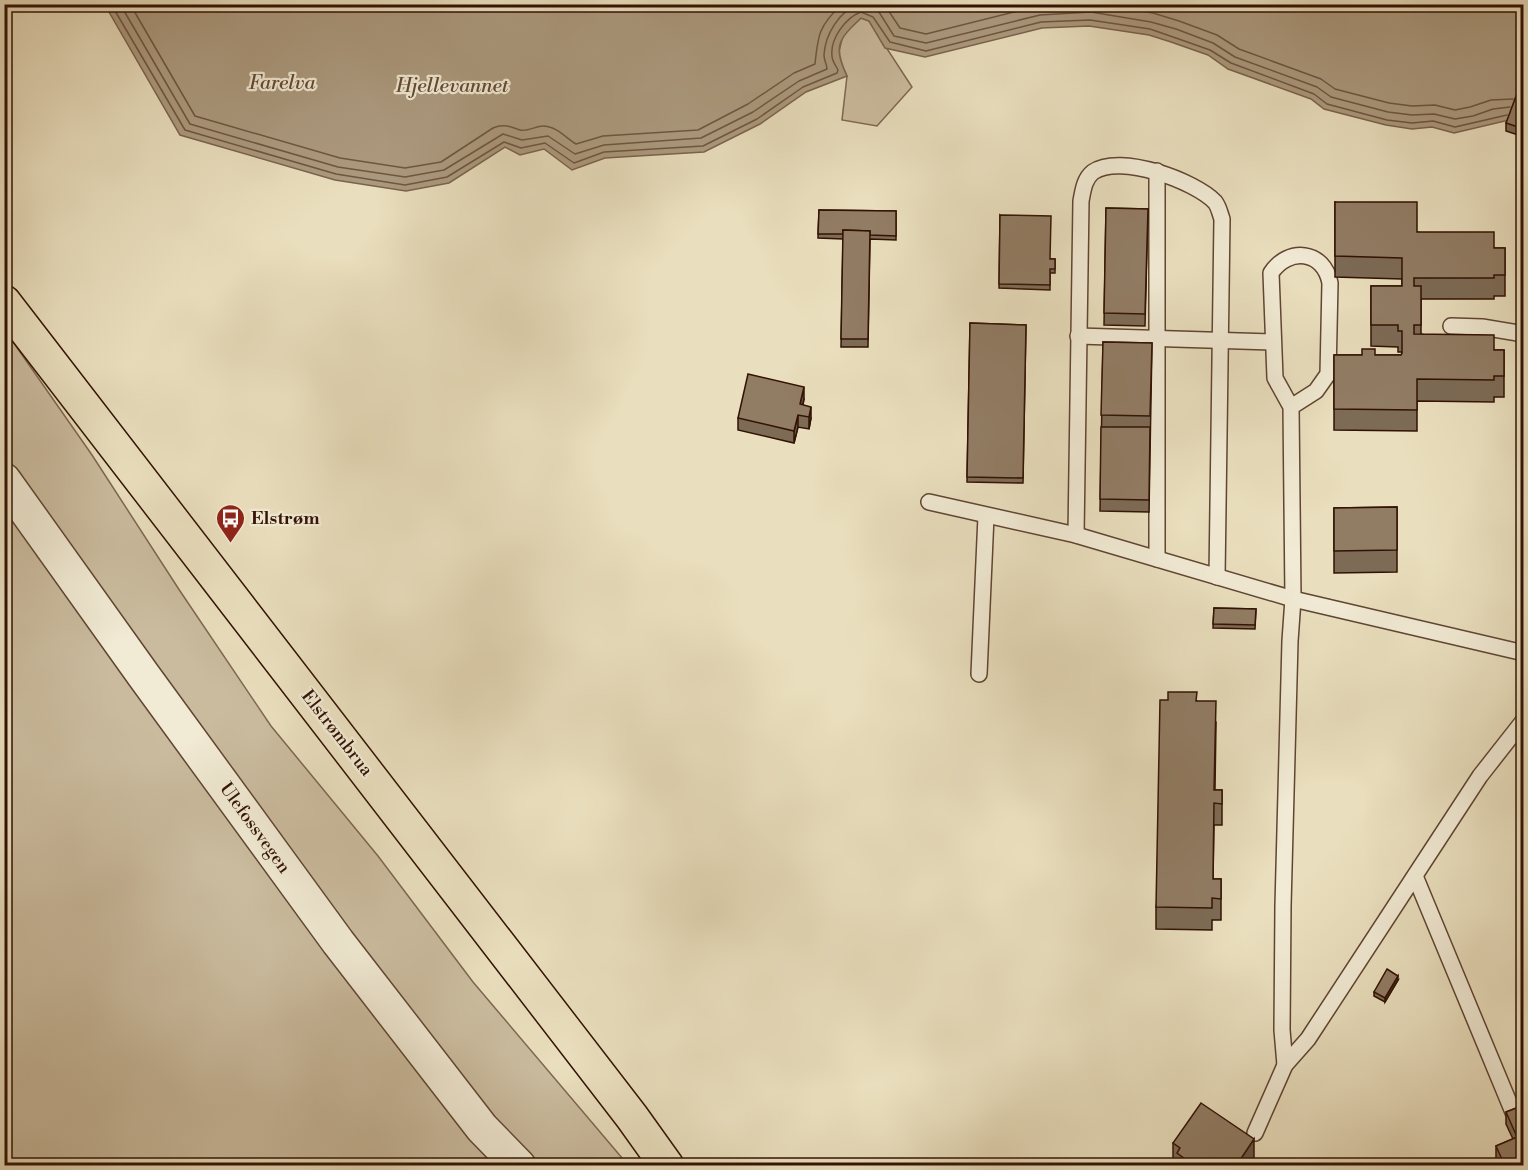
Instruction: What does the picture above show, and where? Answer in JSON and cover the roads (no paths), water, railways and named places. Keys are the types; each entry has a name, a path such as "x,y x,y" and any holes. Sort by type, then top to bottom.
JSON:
{"main road":[{"name":"Elstrømbrua","path":"4,302 668,1166"}],"street":[{"name":"Ulefossvegen","path":"4,480 338,942 482,1128 519,1166"}],"lane":[{"path":"1076,535 1081,201 1084,185 1092,173 1104,167 1138,167 1156,171 1202,192 1217,204 1222,219 1217,577"},
{"path":"1156,171 1158,559"},
{"path":"1285,1065 1282,1030 1283,906 1293,599 1291,407 1275,378 1271,273 1278,263 1292,256 1309,257 1320,262 1328,273 1330,283 1328,374 1316,391 1291,407"},
{"path":"1451,326 1482,327 1524,334"},
{"path":"1078,336 1273,342"},
{"path":"930,502 1076,535 1293,599 1524,653"},
{"path":"979,674 986,516"},
{"path":"1255,1133 1285,1065 1308,1040 1480,776 1524,720"},
{"path":"1415,876 1513,1112"}],"water":[{"name":"Hjellevannet","path":"105,5 1523,5 1523,137 1509,120 1454,133 1432,127 1412,129 1386,125 1324,109 1311,99 1228,69 1208,55 1149,35 1089,26 1042,28 925,57 885,48 869,21 861,18 847,32 840,44 840,57 847,76 806,92 760,124 704,152 605,158 572,170 544,149 520,155 505,147 449,183 406,191 335,180 180,135"}],"place":[{"name":"Elstrøm","path":"230,544"}],"water label":[{"name":"Farelva","path":"282,83"}]}
